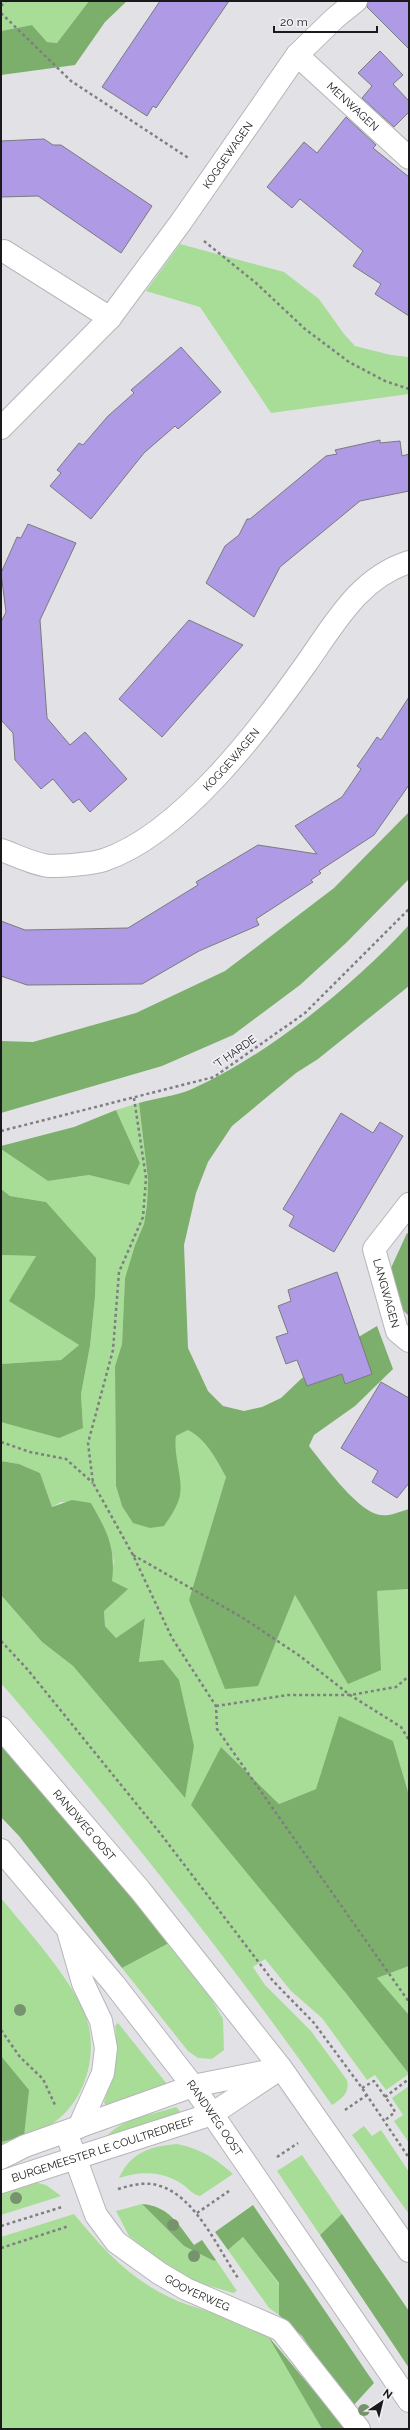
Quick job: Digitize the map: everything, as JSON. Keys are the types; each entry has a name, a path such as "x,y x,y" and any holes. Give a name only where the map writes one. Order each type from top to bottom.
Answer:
{"street":[{"name":"KOGGEWAGEN","path":"1,428 110,318 180,222 297,55 335,18 356,1"},
{"name":"MENWAGEN","path":"297,55 409,158"},
{"path":"1,252 4,251 110,318"},
{"name":"KOGGEWAGEN","path":"1,850 49,866 104,860 143,841 179,812 226,767 284,695 353,598 391,568 409,562"},
{"name":"LANGWAGEN","path":"409,1204 374,1249 397,1330 409,1341"},
{"name":"RANDWEG OOST","path":"1,1728 140,1890 281,2068 323,2125 409,2251"},
{"name":"RANDWEG OOST","path":"1,1850 66,1925 193,2086 409,2400"},
{"path":"66,1925 83,1983 101,2021 106,2048 103,2073 72,2130"},
{"path":"1,2158 25,2146 193,2086 281,2068"},
{"name":"BURGEMEESTER LE COULTREDREEF","path":"1,2182 212,2114 281,2068"},
{"name":"GOOYERWEG","path":"72,2130 76,2159 93,2207 116,2242 159,2274 186,2289 281,2330 359,2429"}],"path":[{"path":"1,6 6,1"},
{"path":"1,14 71,81 213,174"},
{"path":"180,222 256,282 306,329 349,362 385,380 409,389"},
{"name":"'T HARDE","path":"1,1131 214,1077 305,1013 409,909"},
{"path":"93,1483 88,1443 112,1350 119,1272 143,1218 146,1178 134,1098"},
{"path":"1,1442 30,1452 66,1459 93,1483 133,1555 172,1638 216,1706 217,1729 409,2002"},
{"path":"133,1555 243,1618 300,1656 350,1695 401,1727 409,1740"},
{"path":"1,1642 28,1670 160,1833 273,1981 314,2023 367,2095 409,2158"},
{"path":"216,1706 288,1695 350,1695 396,1687 409,1676"},
{"path":"1,2030 20,2057 43,2079 72,2130"},
{"path":"385,2097 409,2079"},
{"path":"362,2088 374,2081 385,2097 395,2112 384,2121"},
{"path":"197,2213 367,2095"},
{"path":"1,2248 93,2207 136,2184 159,2185 174,2192 197,2213 248,2294 252,2317"},
{"path":"1,2226 93,2207"}],"green space":[{"path":"1,1 89,1 57,43 47,42 32,25 1,31"},
{"path":"89,1 127,1 105,22 75,65 1,75 1,31 32,25 47,42 57,43"},
{"path":"180,244 284,272 319,299 344,334 355,346 391,355 409,357 409,394 271,413 200,307 146,291"},
{"path":"409,812 409,879 346,943 300,985 233,1035 162,1066 1,1113 1,1041 33,1042 136,1013 225,971 334,888"},
{"path":"409,925 409,986 318,1059 296,1073 232,1126 208,1162 196,1193 184,1245 188,1348 208,1391 223,1406 244,1411 262,1407 281,1398 302,1378 345,1366 340,1348 377,1326 393,1369 355,1406 314,1435 309,1446 349,1494 368,1510 376,1514 384,1515 409,1509 409,1589 377,1591 381,1670 348,1684 295,1595 258,1686 225,1689 189,1600 226,1477 215,1457 206,1445 195,1434 188,1430 176,1436 175,1443 181,1488 176,1507 164,1526 150,1528 133,1523 122,1506 116,1486 115,1366 122,1344 125,1278 135,1245 144,1224 147,1205 148,1180 139,1103 192,1089 221,1075 250,1058 308,1017 336,995 362,972"},
{"path":"139,1103 148,1180 147,1205 144,1224 135,1245 125,1278 122,1344 115,1366 116,1486 122,1506 180,1495 174,1448 176,1436 188,1430 201,1439 210,1450 226,1477 189,1600 258,1685 295,1595 348,1683 377,1591 409,1589 409,1795 393,1741 316,1789 279,1804 221,1747 345,1992 409,2074 386,2090 375,2075 367,2080 322,2018 291,1991 265,1959 253,1967 265,1985 311,2031 347,2080 348,2085 346,2092 332,2105 213,1943 87,1785 1,1683 1,1595 42,1642 73,1666 184,1797 139,1663 145,1618 116,1638 105,1626 104,1611 114,1561 102,1523 91,1503 61,1502 52,1507 40,1473 19,1464 1,1461 1,1422 83,1428 81,1394 90,1346 95,1297 46,1202 10,1196 1,1189 1,1149 48,1181 89,1175 128,1185 140,1162 116,1110"},
{"path":"116,1110 140,1163 129,1185 89,1175 48,1181 1,1149 1,1146 74,1127"},
{"path":"1,1189 10,1196 46,1202 96,1258 95,1297 90,1346 81,1394 83,1428 59,1438 1,1422 1,1364 61,1360 79,1345 9,1301 36,1256 1,1255"},
{"path":"407,1233 409,1235 409,1316 387,1295 391,1268"},
{"path":"1,1255 36,1256 10,1301 79,1345 61,1360 1,1364"},
{"path":"1,1461 19,1464 40,1473 52,1507 72,1500 91,1503 97,1513 106,1531 111,1549 113,1559 112,1581 128,1589 104,1611 105,1626 116,1638 145,1618 139,1662 163,1660 179,1680 194,1746 185,1798 73,1666 42,1642 1,1595"},
{"path":"339,1716 393,1741 409,1795 409,1966 377,1978 409,2015 409,2074 345,1992 191,1805 221,1747 279,1804 316,1789"},
{"path":"1,1737 169,1943 122,1968 19,1836 1,1817"},
{"path":"1,1898 59,1969 78,2000 85,2014 89,2027 91,2054 85,2081 72,2105 63,2115 49,2126 34,2134 1,2148"},
{"path":"169,1943 212,2000 223,2019 224,2050 212,2059 198,2058 188,2051 122,1968"},
{"path":"409,1966 409,2015 377,1978"},
{"path":"118,2023 167,2084 106,2106 104,2102 116,2056 115,2026"},
{"path":"1,2056 29,2090 24,2136 1,2142"},
{"path":"409,2086 409,2143 394,2121 403,2115 392,2098"},
{"path":"176,2107 180,2111 180,2115 109,2137 108,2135 122,2124 140,2117"},
{"path":"364,2126 372,2136 381,2130 409,2172 409,2214 352,2135"},
{"path":"177,2144 201,2151 220,2163 233,2174 200,2196 182,2184 159,2175 143,2173 119,2178 129,2162 136,2156 159,2146"},
{"path":"302,2155 342,2214 320,2235 277,2171"},
{"path":"34,2182 46,2185 61,2196 1,2215 1,2190"},
{"path":"142,2204 184,2246 214,2261 216,2260 237,2291 233,2293 197,2282 161,2261 129,2236 116,2211"},
{"path":"142,2204 159,2208 166,2213 178,2224 194,2245 202,2240 216,2260 214,2261 184,2246"},
{"path":"253,2205 374,2383 352,2407 302,2336 279,2315 279,2283 243,2237 228,2250 215,2232"},
{"path":"74,2214 94,2238 116,2260 128,2271 153,2289 191,2306 243,2323 266,2335 271,2340 286,2364 322,2429 1,2429 1,2237"},
{"path":"342,2214 409,2311 409,2368 320,2235"},
{"path":"243,2237 279,2284 279,2315 269,2308 228,2250"},
{"path":"268,2336 346,2429 322,2429"}],"building":[{"path":"160,1 229,1 156,108 153,106 147,116 102,87"},
{"path":"368,1 409,1 409,49 367,7"},
{"path":"380,51 403,75 393,84 409,101 409,112 394,127 362,98 372,86 358,73"},
{"path":"346,117 376,145 373,148 409,177 409,316 375,294 381,284 353,266 363,251 300,199 292,208 267,187 304,142 317,153"},
{"path":"44,139 53,145 61,145 152,206 121,253 38,196 1,197 1,141"},
{"path":"181,347 221,392 178,429 175,426 144,453 91,519 50,486 61,473 57,470 79,443 83,445 108,416 134,393 131,390"},
{"path":"380,440 380,443 400,441 402,456 409,454 409,491 360,501 280,567 254,617 206,583 225,546 239,535 247,519 250,519 326,456 337,454 335,450"},
{"path":"28,524 76,543 40,620 47,718 70,745 85,732 127,779 90,812 79,799 73,803 53,779 41,789 15,760 13,733 1,720 1,622 6,612 1,573 17,537 21,538"},
{"path":"189,620 243,645 162,737 119,699"},
{"path":"409,697 409,785 374,835 319,871 321,873 311,880 313,882 256,919 259,925 199,951 142,984 27,985 1,976 1,921 25,930 128,928 198,885 196,882 258,845 317,854 295,826 342,797 361,769 357,766 377,737 381,740"},
{"path":"341,1113 373,1133 380,1122 403,1136 334,1252 289,1226 294,1216 283,1209"},
{"path":"337,1272 372,1374 345,1384 342,1374 307,1386 297,1360 286,1364 276,1337 288,1333 278,1306 291,1301 288,1290"},
{"path":"381,1382 409,1398 409,1483 397,1498 372,1482 378,1471 341,1448"}]}
